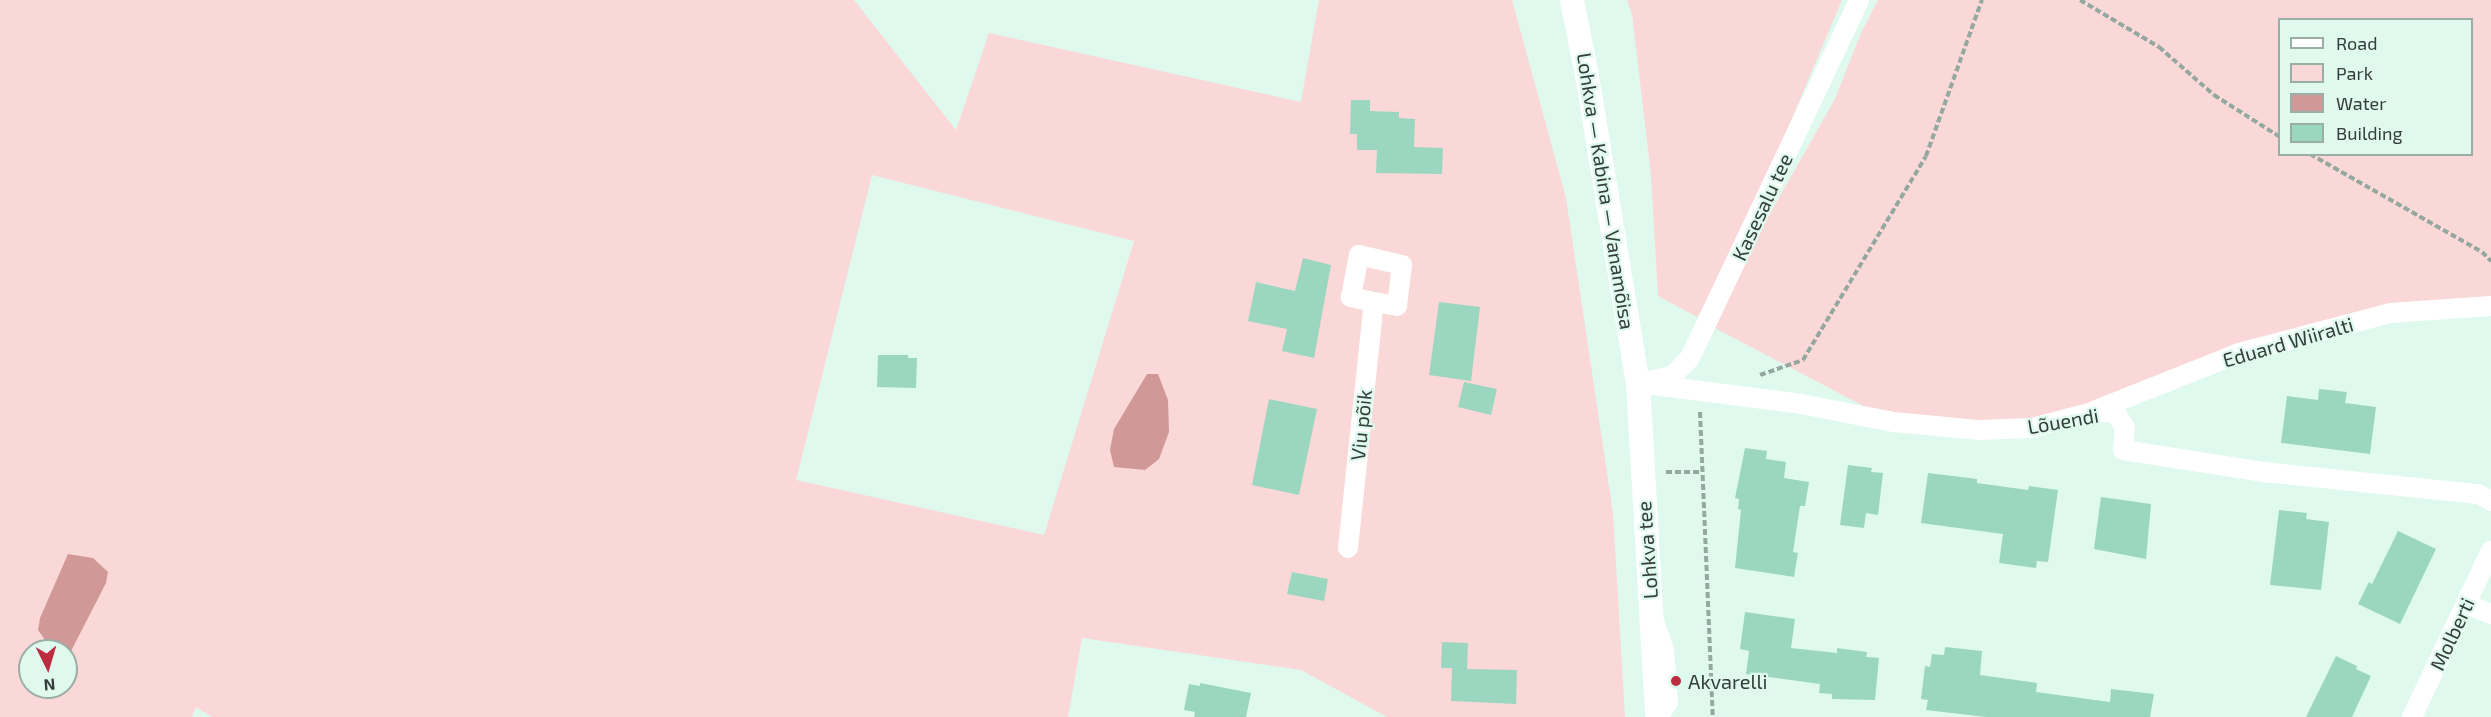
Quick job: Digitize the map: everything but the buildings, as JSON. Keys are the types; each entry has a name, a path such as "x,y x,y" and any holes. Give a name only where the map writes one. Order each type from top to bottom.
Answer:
{"street":[{"name":"Lohkva — Kabina — Vanamõisa","path":"1572,0 1587,76 1638,383"},
{"name":"Kasesalu tee","path":"1638,383 1672,376 1690,358 1859,0"},
{"name":"Viu põik","path":"1348,548 1374,302"},
{"name":"Eduard Wiiralti","path":"2093,412 2239,353 2390,313 2491,306"},
{"name":"Lõuendi","path":"1638,383 1801,404 1894,422 1978,430 2031,428 2093,412 2116,413 2125,428 2123,450 2264,472 2478,494 2491,501"},
{"name":"Lohkva tee","path":"1638,383 1657,717"},
{"name":"Molberti","path":"2412,717 2491,551"},
{"path":"2466,604 2491,614"}],"lane":[{"path":"1649,592 1669,649 1673,704 1664,717"}],"path":[{"path":"1750,378 1803,360 1926,156 1982,0"},
{"path":"2080,0 2159,47 2214,95 2278,136"},
{"path":"2314,156 2482,252 2491,261"},
{"path":"1708,393 1700,406 1701,472 1713,717"},
{"path":"1642,472 1701,472"}],"green space":[{"path":"0,0 854,0 956,130 989,33 1301,102 1319,0 1512,0 1566,198 1613,513 1625,717 1387,717 1301,670 1082,638 1068,717 212,717 196,707 192,717 0,717","holes":["872,175 1134,241 1044,535 796,480"]},
{"path":"1627,0 1842,0 1725,277 1697,317 1658,296 1651,175 1632,14"},
{"path":"1878,0 2491,0 2491,306 2390,313 2031,428 1894,422 1715,328 1750,249 1835,99 1861,33"}],"water":[{"path":"1147,374 1158,374 1168,400 1169,432 1159,459 1145,470 1114,467 1110,450 1114,429"},
{"path":"68,554 93,558 108,572 106,583 77,639 44,639 38,630 40,618"}],"place":[{"name":"Akvarelli","path":"1676,681"}]}
